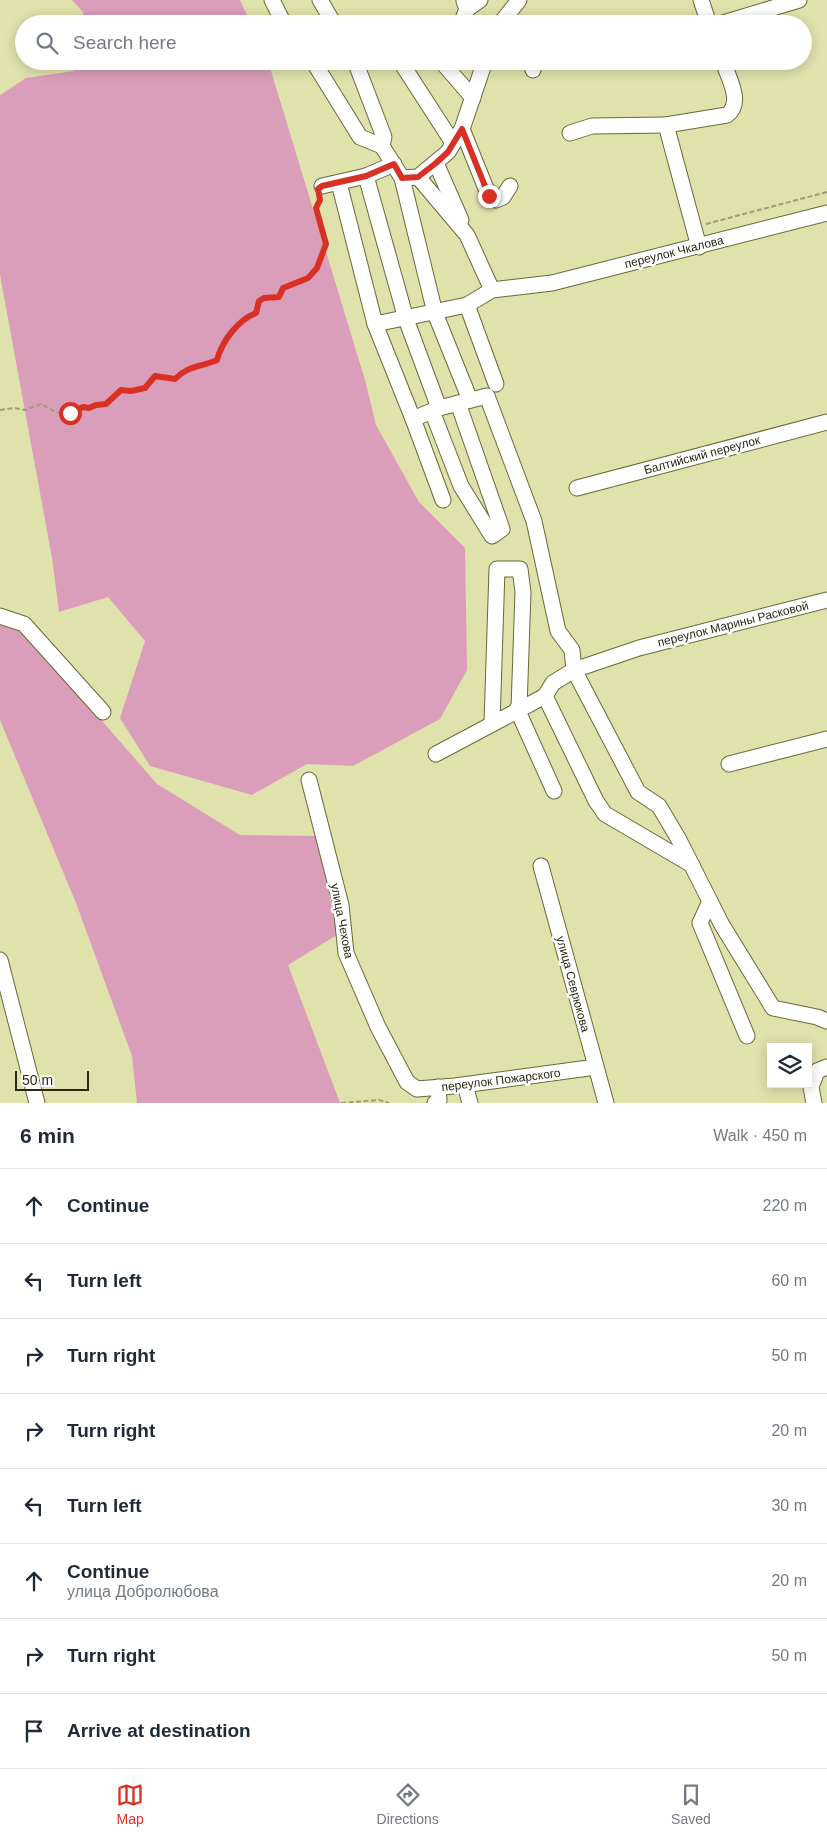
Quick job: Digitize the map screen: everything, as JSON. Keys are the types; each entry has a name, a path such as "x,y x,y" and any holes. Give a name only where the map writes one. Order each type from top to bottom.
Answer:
{"street":[{"path":"272,0 280,15"},
{"path":"320,0 329,15"},
{"path":"465,5 480,0"},
{"path":"701,0 706,15"},
{"path":"749,15 798,0"},
{"path":"507,15 515,4"},
{"path":"319,70 360,137 382,146 402,178 435,312 502,529 492,536 461,486 406,319 366,176"},
{"path":"358,70 384,137 382,146"},
{"path":"405,70 451,148"},
{"path":"449,70 473,98"},
{"path":"402,178 418,177 451,148 462,129 482,70"},
{"path":"570,133 592,126 666,125 726,115 732,111 736,104 725,70"},
{"path":"666,125 699,247"},
{"path":"462,129 489,196 496,200 503,197 510,186"},
{"path":"375,324 467,306 492,290 436,163"},
{"path":"322,186 366,176 394,164"},
{"path":"418,177 467,235"},
{"path":"339,183 375,324 443,500"},
{"name":"переулок Чкалова","path":"492,290 552,283 827,213"},
{"path":"467,306 496,384"},
{"path":"413,419 436,410 487,396 534,521 558,631 572,650 574,670 638,792 658,806 710,901 773,1008 817,1017 827,1021"},
{"name":"Балтийский переулок","path":"577,488 827,422"},
{"path":"492,723 497,569 520,569 523,592 518,709 554,791"},
{"name":"переулок Марины Расковой","path":"545,696 553,683 574,670 640,648 827,600"},
{"path":"0,616 24,624 103,712"},
{"path":"436,754 545,696 596,801 605,814 692,865"},
{"path":"729,764 827,739"},
{"name":"улица Чехова","path":"309,780 341,905 346,953 378,1027 407,1082"},
{"name":"улица Севрюкова","path":"540,866 606,1103"},
{"path":"710,901 700,923 747,1036"},
{"path":"0,960 37,1103"},
{"name":"переулок Пожарского","path":"407,1082 417,1089 465,1085 596,1068"},
{"path":"814,1103 810,1087 816,1071 827,1068"},
{"path":"465,1085 470,1103"},
{"path":"435,1103 439,1100 438,1087"}],"path":[{"path":"0,410 15,408 25,410 41,404 62,414 70,413 83,407 89,408 106,404 121,390 141,389 155,376 175,379 185,369 202,366 217,360 223,343 247,317 256,313 259,301 264,298 279,297 283,288 308,278 317,268 326,244 316,208 320,200 318,189 322,186"},
{"path":"702,225 827,192"},
{"path":"341,1103 379,1100 389,1103"}],"shaded area":[{"path":"72,0 240,0 247,15 83,15 83,12"},
{"path":"271,70 365,380 376,425 419,502 465,548 467,670 440,719 353,766 307,764 252,795 150,766 120,718 145,641 108,597 59,612 52,558 0,275 0,95 26,78 74,71"},
{"path":"0,624 23,630 157,784 240,835 318,836 337,935 288,965 340,1103 137,1103 132,1056 76,903 0,720"}],"route":[{"path":"70,413 76,412 83,407 89,408 106,404 121,390 131,391 145,388 155,376 175,379 185,369 196,368 217,360 223,343 232,332 247,317 258,311 259,301 264,298 279,297 283,288 308,278 317,268 326,244 316,208 320,200 318,189 322,186 366,176 394,164 402,178 418,177 448,152 462,129 489,196"}]}
